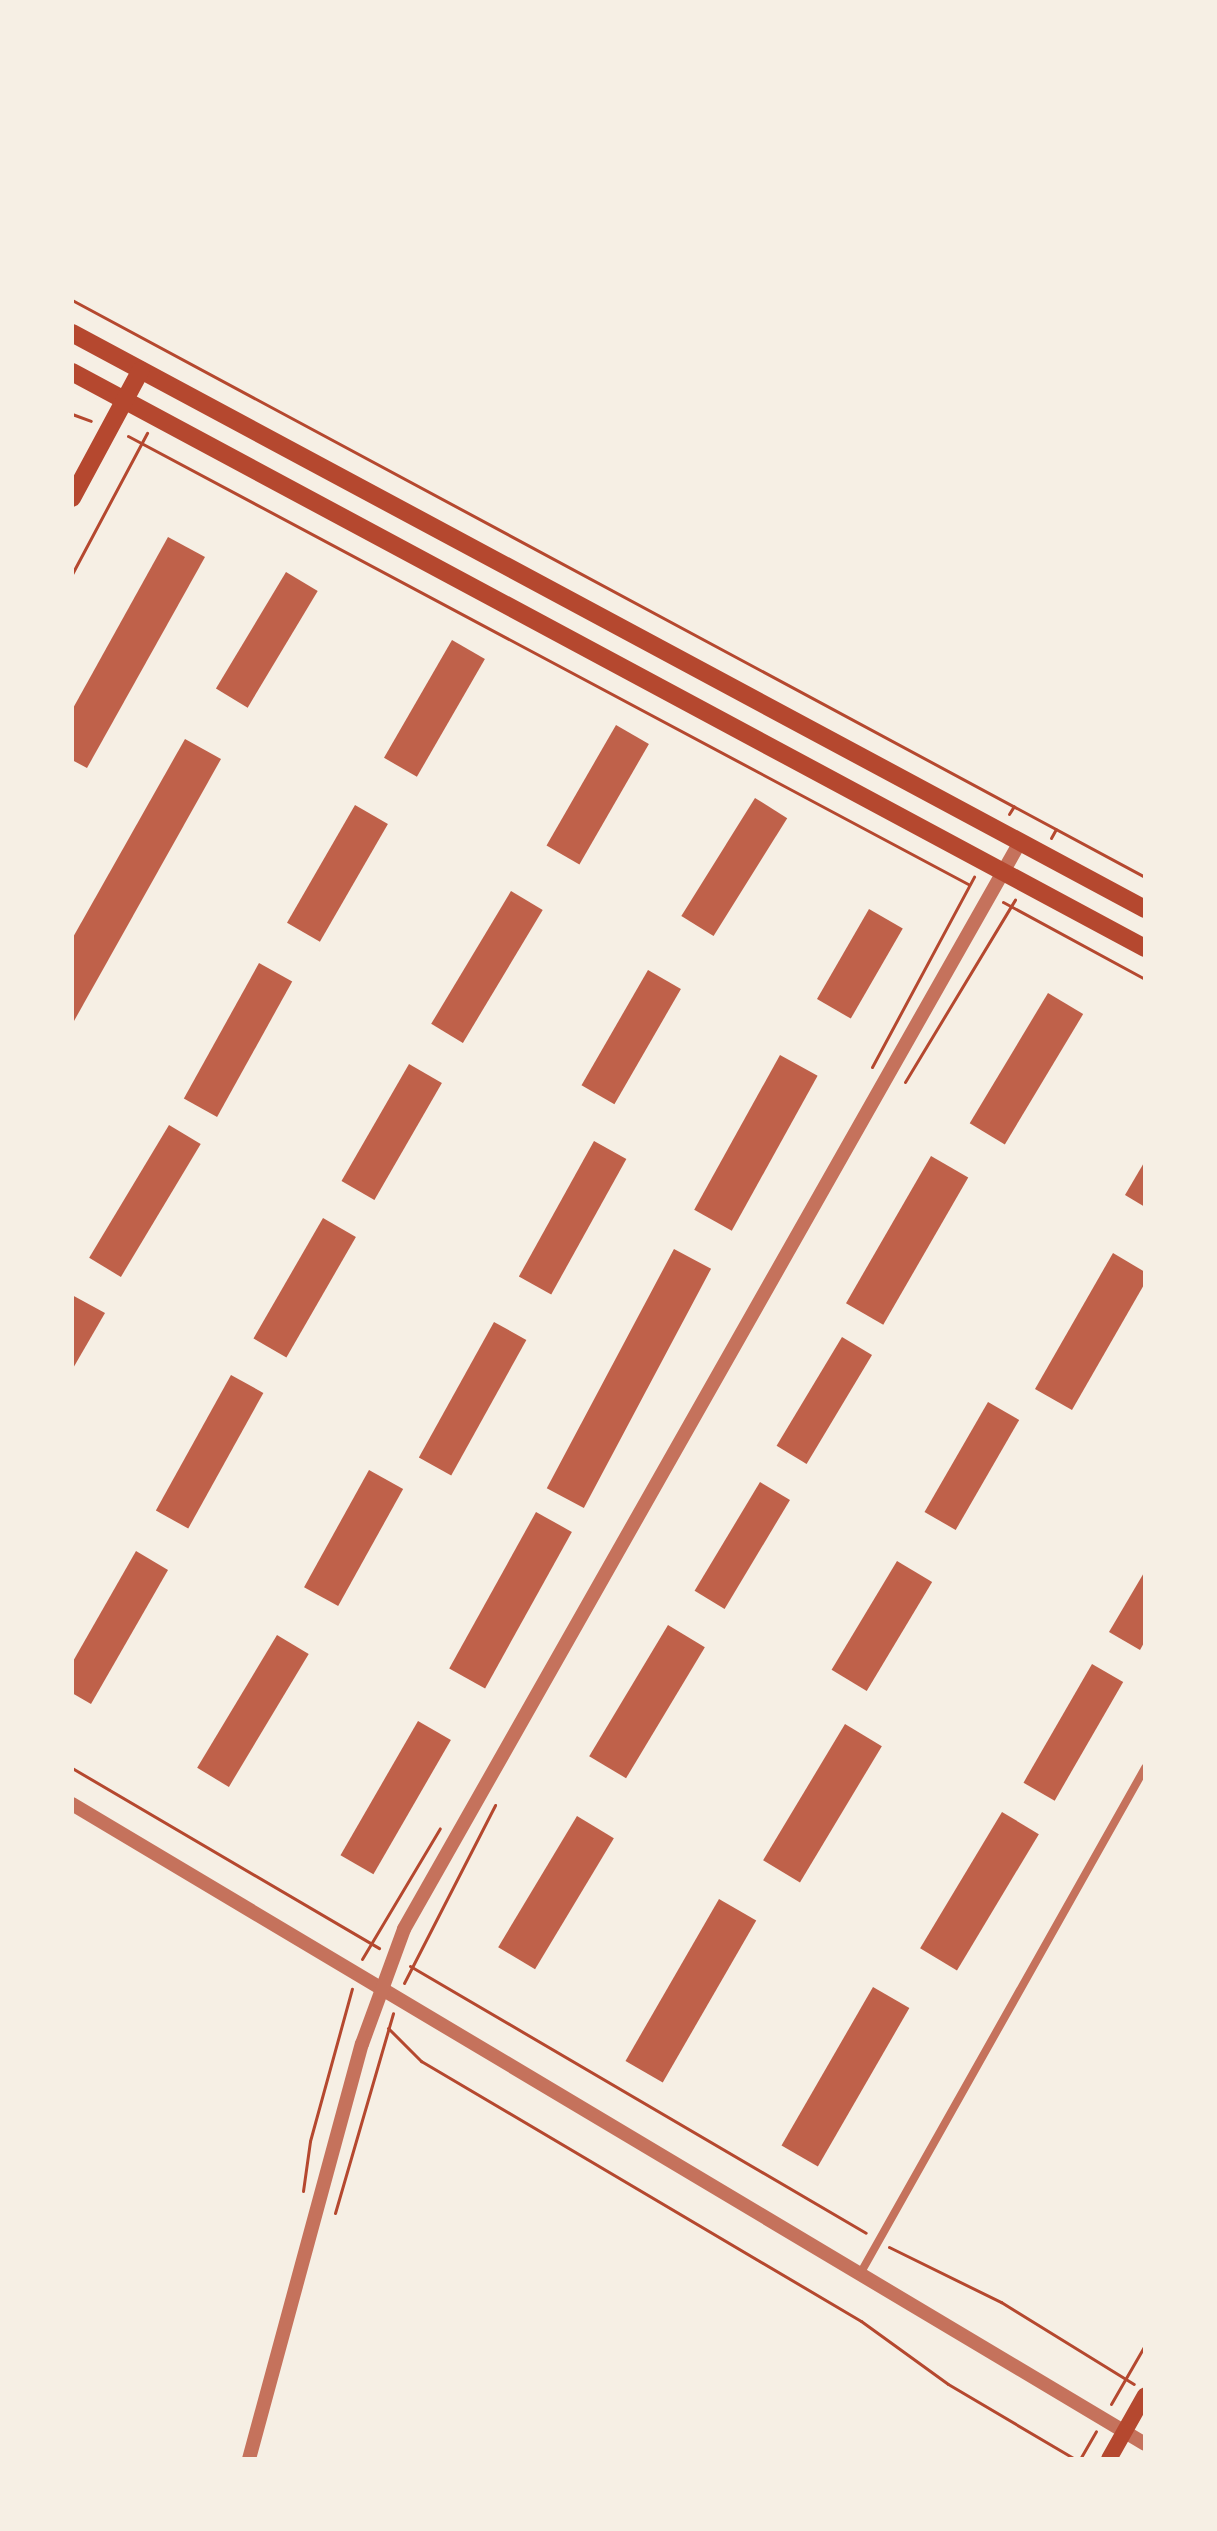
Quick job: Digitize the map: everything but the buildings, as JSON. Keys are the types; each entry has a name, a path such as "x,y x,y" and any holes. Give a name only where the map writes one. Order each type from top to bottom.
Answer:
{"main road":[{"path":"73,336 172,386 1145,909"},
{"path":"72,498 141,370"},
{"path":"72,372 1145,948"},
{"path":"1109,2459 1145,2393"}],"street":[{"path":"249,2459 379,1988 417,1905 1020,842"},
{"path":"860,2274 1145,1768"},
{"path":"72,1804 1145,2444"}],"path":[{"path":"72,300 1145,877"},
{"path":"172,386 186,361"},
{"path":"72,414 142,442 937,867"},
{"path":"72,574 156,417"},
{"path":"1037,921 1145,979"},
{"path":"72,1768 344,1928"},
{"path":"438,1983 879,2241 1001,2302 1126,2378 1145,2393"},
{"path":"411,2053 861,2321 948,2384 1078,2459 1145,2345"}]}
